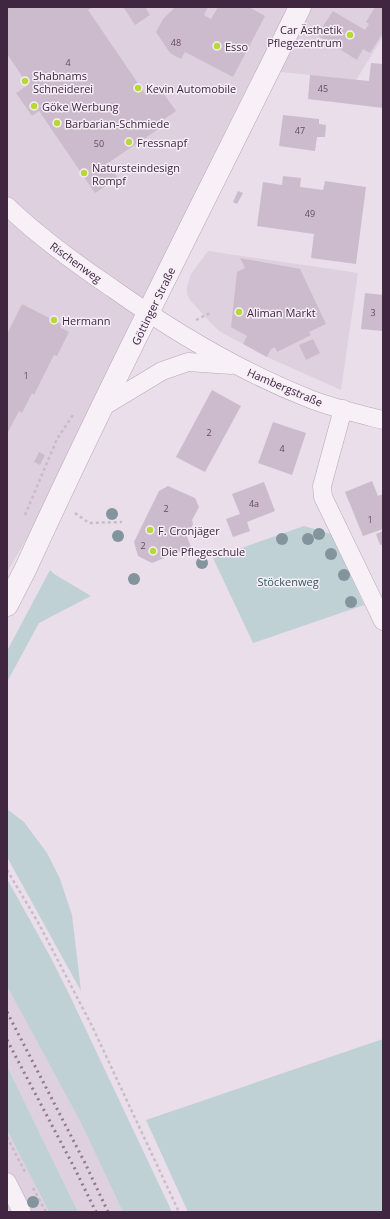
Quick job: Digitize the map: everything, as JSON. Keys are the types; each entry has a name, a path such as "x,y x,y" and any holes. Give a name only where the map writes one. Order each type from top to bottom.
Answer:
{"street":[{"name":"Göttinger Straße","path":"7,605 148,314 251,109 300,7"},
{"name":"Rischenweg","path":"7,206 37,234 148,314"},
{"name":"Hambergstraße","path":"148,314 234,365 311,400 383,420"},
{"name":"Hambergstraße","path":"104,406 162,371 188,362 234,365"},
{"path":"343,409 322,486 323,497 383,622"},
{"path":"7,1182 22,1212"}],"path":[{"path":"79,516 89,524 122,522"},
{"path":"7,870 38,924 92,1026 179,1212"}],"shaded area":[{"path":"7,7 383,7 383,37 356,80 264,70 26,540 7,572"},
{"path":"208,251 358,273 341,390 267,357 219,331 208,320 190,300 187,294 187,286 191,274"},
{"path":"7,986 81,1123 123,1212 78,1212 7,1066"},
{"path":"7,1130 49,1212 7,1212"}],"green space":[{"name":"Stöckenweg","path":"304,526 331,534 364,605 253,643 213,558"},
{"path":"50,570 54,574 91,596 39,623 7,682 7,651"},
{"path":"7,809 24,822 47,853 60,879 72,915 81,991 7,857"},
{"path":"7,879 50,956 70,996 172,1212 123,1212 81,1123 7,986"},
{"path":"383,1039 383,1212 188,1212 146,1120"},
{"path":"7,1066 78,1212 49,1212 7,1130"}],"building":[{"path":"7,7 93,7 88,10 146,95 159,87 176,111 163,120 166,124 108,163 118,178 95,193 39,111 32,116 16,93 28,85 7,54"},
{"path":"145,7 150,15 135,25 124,8"},
{"path":"175,7 208,7 204,15 211,19 218,7 249,7 265,16 233,77 185,52 181,59 170,53 156,32 163,19"},
{"path":"375,7 383,7 383,33 370,53 363,49 357,60 317,35 333,11 365,30 369,24 366,22"},
{"path":"371,63 383,64 383,108 308,99 310,75 369,81"},
{"path":"283,115 319,119 319,124 326,125 325,137 317,137 315,151 279,146"},
{"path":"283,176 301,178 300,187 323,190 325,181 366,187 356,264 311,258 314,234 257,226 263,182 282,185"},
{"path":"238,191 243,193 237,204 233,202"},
{"path":"240,258 300,269 326,324 309,332 311,335 277,352 275,347 271,349 267,357 243,344 247,336 231,327 237,272 245,268"},
{"path":"365,293 383,295 383,331 361,329"},
{"path":"22,304 61,324 60,327 69,332 57,356 54,355 34,395 32,393 22,413 19,411 7,434 7,334"},
{"path":"313,339 320,353 306,360 299,345"},
{"path":"212,390 241,406 205,472 176,457"},
{"path":"273,422 306,433 292,475 258,463"},
{"path":"39,452 45,455 40,465 34,462"},
{"path":"372,481 378,496 383,494 383,529 363,536 345,492"},
{"path":"264,482 275,511 247,522 250,531 233,537 226,519 240,514 232,494"},
{"path":"168,486 195,498 199,507 192,520 193,524 190,530 185,532 191,547 152,563 138,556 134,542 159,491"},
{"path":"383,531 383,544 380,545 376,534"}],"railway":[{"path":"7,1012 85,1163 108,1212"},
{"path":"7,1040 96,1212"}],"place":[{"name":"Car Ästhetik Pflegezentrum","path":"350,35"},
{"name":"Esso","path":"217,46"},
{"name":"Shabnams Schneiderei","path":"25,81"},
{"name":"Kevin Automobile","path":"138,88"},
{"name":"Göke Werbung","path":"34,106"},
{"name":"Barbarian-Schmiede","path":"57,123"},
{"name":"Fressnapf","path":"129,142"},
{"name":"Natursteindesign Rompf","path":"84,173"},
{"name":"Aliman Markt","path":"239,312"},
{"name":"Hermann","path":"54,320"},
{"name":"F. Cronjäger","path":"150,530"},
{"name":"Die Pflegeschule","path":"153,551"}]}
